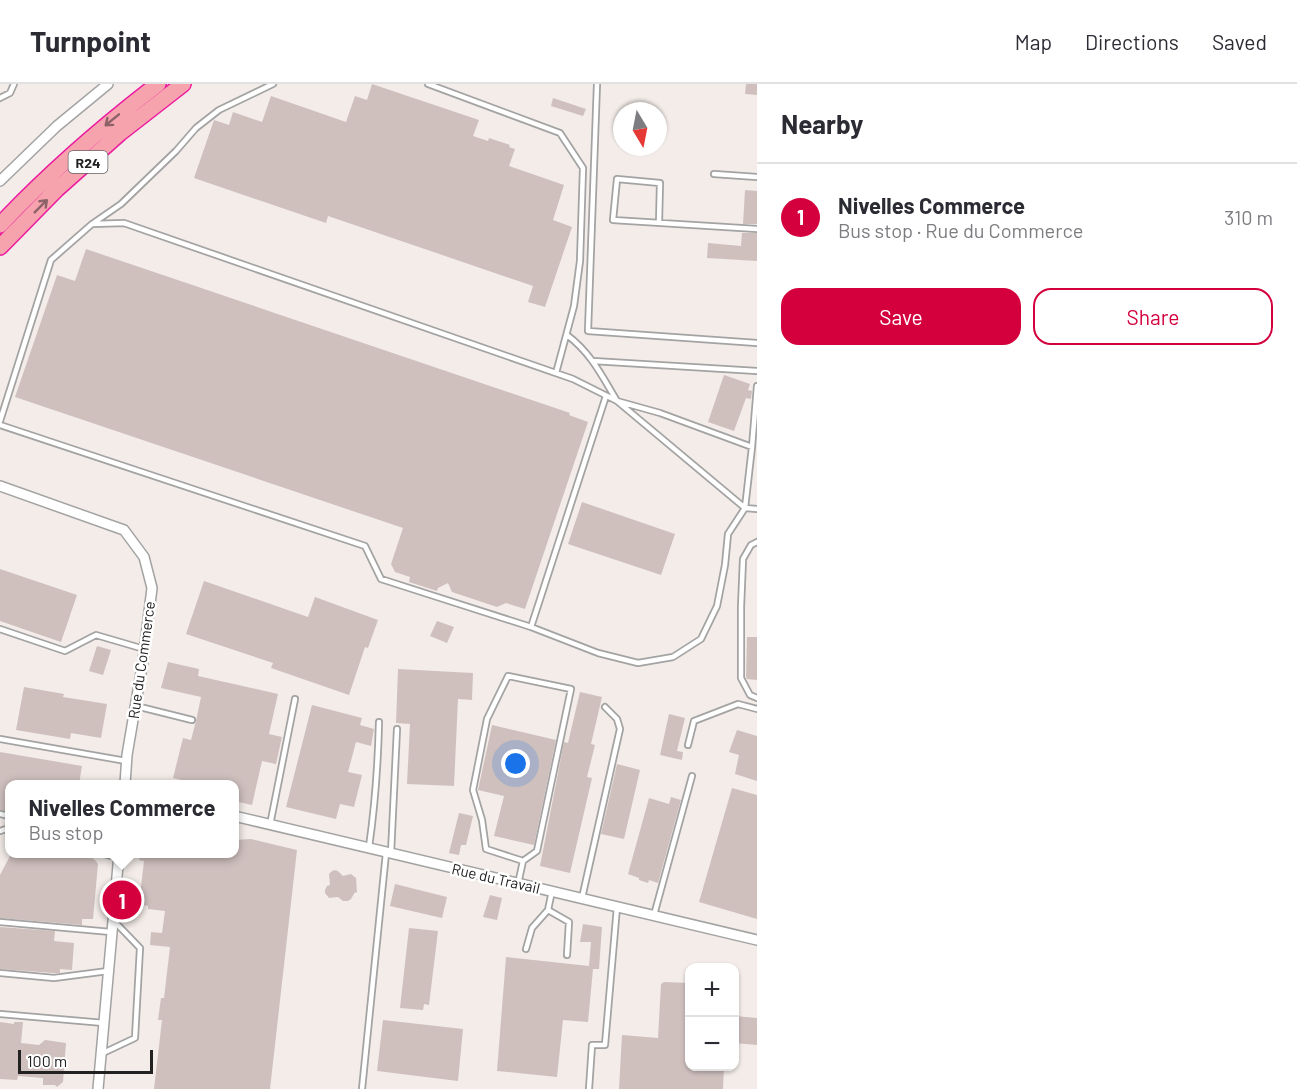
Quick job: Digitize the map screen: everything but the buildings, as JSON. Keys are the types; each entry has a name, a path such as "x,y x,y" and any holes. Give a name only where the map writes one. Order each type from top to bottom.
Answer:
{"highway":[{"name":"R24","path":"0,225 46,178 158,84"},
{"name":"R24","path":"0,248 57,189 120,133 183,84"}],"street":[{"path":"0,181 57,126 108,84"},
{"name":"Rue du Commerce","path":"0,486 124,530 144,557 152,588 126,761 125,780"},
{"name":"Rue du Travail","path":"239,817 757,940"},
{"path":"98,1089 119,858"}],"lane":[{"path":"0,98 10,93 14,84"},
{"path":"273,84 219,110 196,128 176,151 121,204 92,224 51,260 0,423 365,546 381,579 531,627 598,653 638,663 673,657 701,639 717,606 728,534 745,508 757,386"},
{"path":"428,84 561,133 583,168 580,261 574,306 556,373"},
{"path":"597,84 588,331 757,343"},
{"path":"714,174 757,177"},
{"path":"659,223 660,183 617,179 613,220 659,223 757,229"},
{"path":"92,224 124,223 573,379 617,401 660,413 752,447"},
{"path":"567,335 592,361 617,401 745,508 757,509"},
{"path":"592,361 757,371"},
{"path":"531,627 606,396"},
{"path":"757,542 751,545 743,559 741,678 750,695 757,698"},
{"path":"0,630 65,651 96,635 144,649"},
{"path":"519,884 523,861 537,851 571,689 508,676 487,719 473,790 482,820 486,849 523,861"},
{"path":"270,825 296,699"},
{"path":"688,745 694,721 738,704 757,709"},
{"path":"135,706 192,720"},
{"path":"582,899 620,729 617,719 604,706"},
{"path":"369,848 376,787 379,722"},
{"path":"362,1089 389,853 397,729"},
{"path":"0,739 126,761"},
{"path":"654,916 692,776"},
{"path":"526,949 532,928 548,910 552,891"},
{"path":"589,1089 592,1045 604,1045 617,907"},
{"path":"548,910 569,922 567,955"},
{"path":"101,1054 135,1038 140,948 113,920"},
{"path":"0,922 112,932"},
{"path":"0,973 54,978 109,971"},
{"path":"0,1014 104,1023"}],"place":[{"name":"Nivelles Commerce","path":"122,900"}]}
